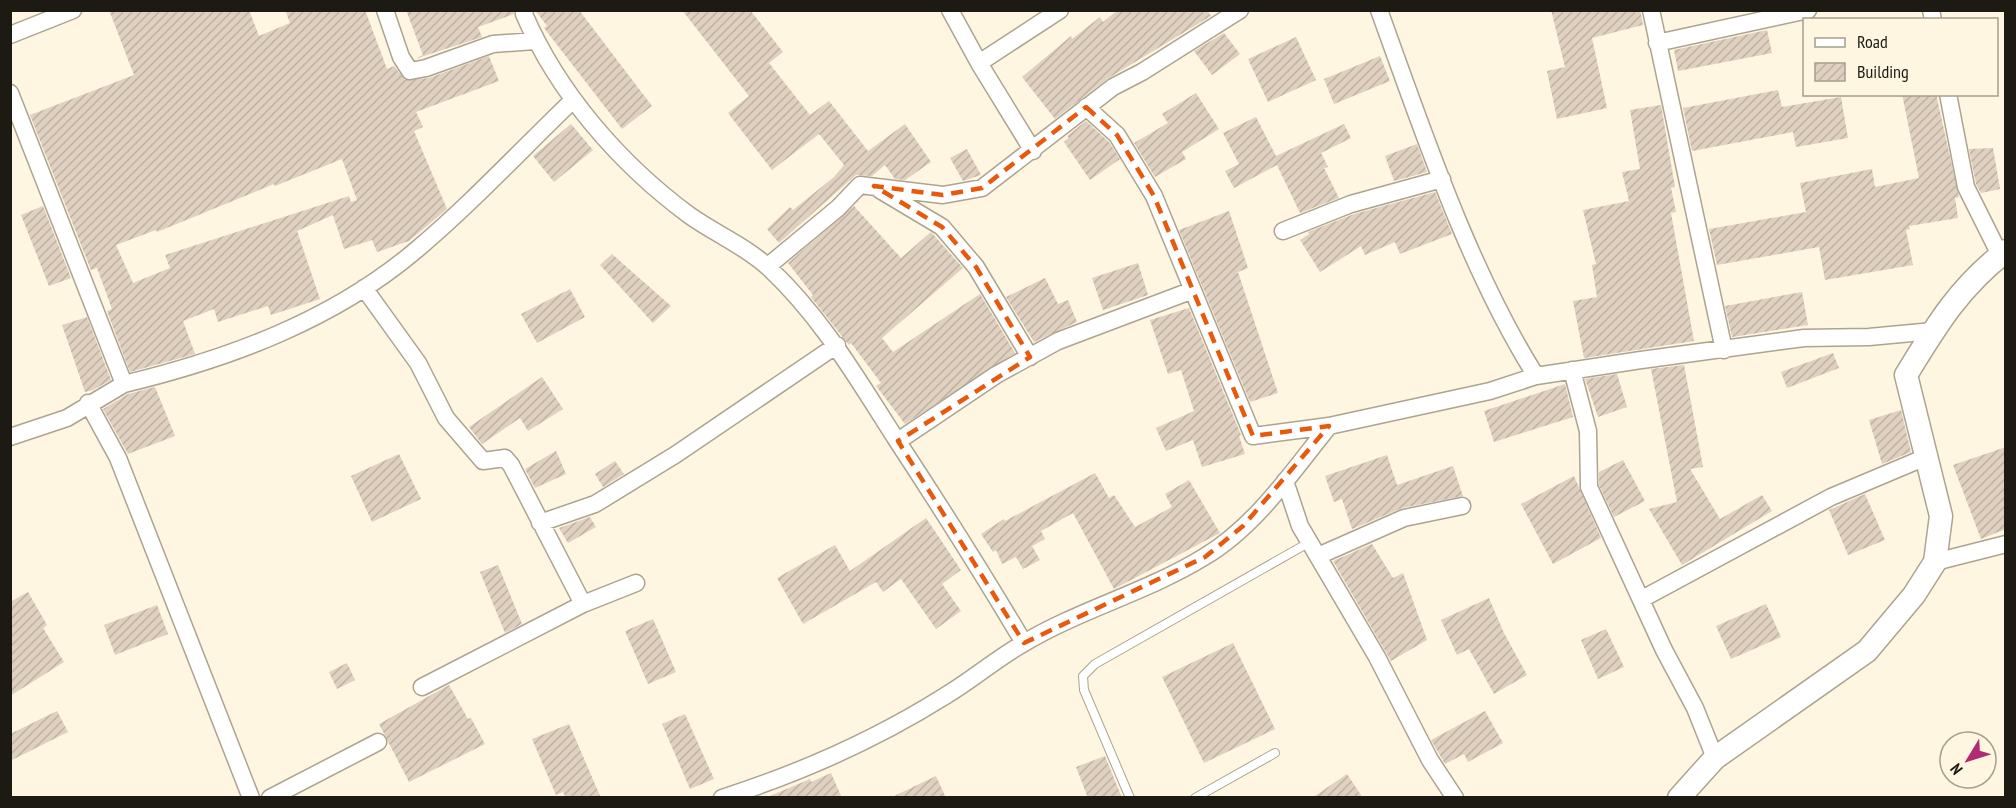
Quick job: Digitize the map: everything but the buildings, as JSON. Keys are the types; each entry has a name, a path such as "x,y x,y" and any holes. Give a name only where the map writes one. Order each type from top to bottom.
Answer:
{"street":[{"path":"10,35 73,10"},
{"path":"385,10 401,57 410,71 426,68 493,44 535,41"},
{"path":"950,10 979,63 1033,151"},
{"path":"979,63 1060,10"},
{"path":"1379,10 1442,179 1509,334 1536,376"},
{"path":"1651,10 1724,350"},
{"path":"1658,43 1808,10"},
{"path":"768,266 838,208 860,185 943,195 982,188 1033,151 1113,87 1142,72 1239,11"},
{"path":"524,12 535,41 573,100 612,146 689,215 768,266 837,345 976,561 1023,643"},
{"path":"10,93 124,384"},
{"path":"1679,798 1715,758 1867,651 1914,595 1935,562 1941,516 1906,375 1946,310 1982,269 2003,253 1966,187 1948,96"},
{"path":"10,437 67,417 124,384 253,346 308,321 364,288 414,252 488,186 573,100"},
{"path":"1086,107 1117,135 1154,196 1253,436 1329,426 1490,391 1536,376 1572,370 1804,338 1869,337 1933,331"},
{"path":"1283,231 1351,204 1442,179"},
{"path":"874,186 942,227 976,267 1030,357"},
{"path":"364,288 418,363 446,417 483,461 505,458 583,604"},
{"path":"898,441 996,375 1058,341 1193,290"},
{"path":"540,522 596,504 684,449 837,345"},
{"path":"1572,370 1588,431 1589,488 1695,708 1715,758"},
{"path":"88,404 118,458 251,798"},
{"path":"722,798 853,747 946,696 1023,643 1081,613 1205,557 1243,526 1285,481 1329,426"},
{"path":"1642,599 1831,496 1926,457"},
{"path":"1285,481 1300,526 1377,657 1430,760 1455,798"},
{"path":"1314,549 1404,518 1462,506"},
{"path":"1935,562 2006,544"},
{"path":"422,687 583,604 636,583"},
{"path":"270,798 378,742"}],"lane":[{"path":"1130,798 1084,690 1083,676 1095,664 1314,549"},
{"path":"1195,798 1275,753"}],"highlighted area":[{"path":"1086,107 1117,135 1154,196 1253,436 1329,426 1243,526 1205,557 1024,643 898,441 1030,357 976,267 942,227 874,186 943,195 982,188"}]}
